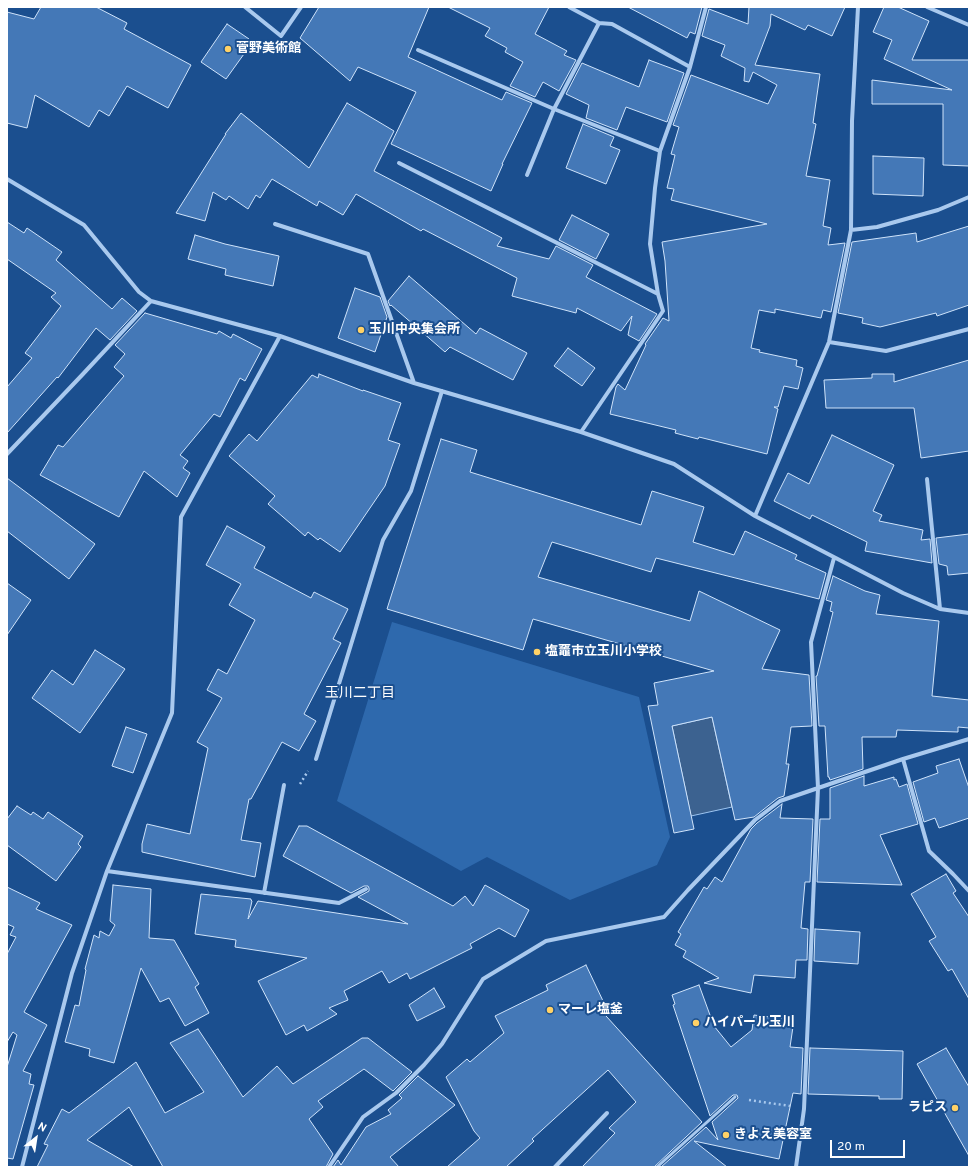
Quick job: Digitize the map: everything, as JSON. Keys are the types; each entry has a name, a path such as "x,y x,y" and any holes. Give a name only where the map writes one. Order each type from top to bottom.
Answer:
{"street":[{"path":"245,7 281,36 301,7"},
{"path":"568,7 599,23 612,24 690,67"},
{"path":"581,432 663,311 658,294 650,244 660,151 690,67 706,7"},
{"path":"754,516 829,342 851,230 852,121 858,7"},
{"path":"927,7 969,25"},
{"path":"939,12 942,7"},
{"path":"527,175 554,109 599,23"},
{"path":"418,50 554,109 660,151"},
{"path":"399,163 658,294"},
{"path":"7,179 84,225 139,292 151,301 280,336 414,383 581,432 674,464 754,516 903,593 940,609 969,613"},
{"path":"851,230 876,227 930,212 969,197"},
{"path":"276,224 368,254 414,383"},
{"path":"7,454 84,374 151,301"},
{"path":"829,342 886,351 969,329"},
{"path":"22,1167 72,973 107,871 172,713 181,517 280,336"},
{"path":"316,759 383,540 410,491 442,391"},
{"path":"927,479 940,609"},
{"path":"796,1167 804,1109 818,788 810,642 834,558"},
{"path":"328,1167 363,1117 396,1093 424,1066 442,1044 483,978 546,940 664,917 754,820 780,801 903,759 969,739"},
{"path":"903,759 929,851 969,891"},
{"path":"264,893 284,785"},
{"path":"107,871 339,903 366,889"},
{"path":"555,1167 607,1112"}],"lane":[{"path":"657,1167 735,1097"}],"path":[{"path":"297,788 316,759"},
{"path":"735,1097 804,1109"}],"shaded area":[{"path":"392,622 639,697 670,837 657,865 570,900 487,857 461,871 337,801"},
{"path":"712,717 732,807 691,816 672,726"}],"building":[{"path":"41,7 96,7 127,23 124,29 191,65 168,108 127,86 109,116 99,110 89,127 35,95 27,128 7,123 7,12 34,19"},
{"path":"319,7 429,7 408,57 502,100 506,92 532,103 502,164 491,191 391,144 416,92 358,67 350,81 300,38"},
{"path":"448,7 549,7 535,34 567,51 564,55 576,60 559,91 543,82 535,97 510,86 523,62 505,52 507,48 485,36 490,28"},
{"path":"628,7 702,7 695,34 690,32 687,38"},
{"path":"749,7 845,7 832,36 808,25 805,30 771,14 770,26 755,65 820,74 813,123 816,124 806,176 830,180 823,226 831,228 828,245 845,243 831,312 823,310 821,318 775,309 775,313 759,310 751,348 760,350 759,352 797,360 796,366 803,368 798,389 784,386 778,407 774,407 778,409 767,454 699,437 698,439 675,433 676,430 610,414 616,387 618,384 625,390 646,345 645,344 663,318 669,321 665,261 662,242 767,224 671,200 674,189 667,188 675,155 671,154 679,127 673,125 691,75 768,104 777,85 753,72 749,82 744,81 745,68 721,56 725,45 702,36 709,9 748,24"},
{"path":"884,7 898,7 929,21 912,60 969,60 969,166 943,165 943,104 872,104 872,80 952,90 884,59 892,40 873,32"},
{"path":"227,24 249,39 249,47 226,79 201,62"},
{"path":"649,60 684,73 667,122 626,107 617,130 586,118 589,105 566,94 582,63 639,87"},
{"path":"347,103 394,131 374,171 502,238 497,246 549,259 556,246 593,265 586,277 657,314 639,341 628,335 632,316 621,331 577,308 576,313 512,296 517,278 423,229 421,231 356,194 343,215 319,201 317,206 272,179 260,198 256,195 248,209 229,196 226,200 213,192 205,221 176,213 225,134 241,113 309,168"},
{"path":"583,124 614,137 610,146 620,150 606,184 566,168"},
{"path":"873,156 924,158 923,196 873,194"},
{"path":"572,215 609,234 596,259 559,240"},
{"path":"7,222 24,233 27,228 62,252 56,260 112,309 122,298 137,311 110,340 96,328 58,378 57,377 7,433 7,387 32,358 25,353 61,306 51,297 56,293 7,259"},
{"path":"969,226 969,305 937,316 936,313 880,327 862,323 863,318 838,313 852,242 916,233 917,242"},
{"path":"195,235 225,244 279,256 273,286 225,275 226,269 188,259"},
{"path":"409,276 476,334 480,328 527,353 513,380 450,347 445,352 391,305 390,306 388,301"},
{"path":"355,288 380,297 387,317 375,352 338,338"},
{"path":"145,313 217,334 219,331 231,338 233,334 262,349 245,381 240,378 220,417 214,414 180,455 188,461 183,468 190,473 177,497 144,471 119,517 40,475 58,445 63,447 124,376 114,367 125,354 115,345"},
{"path":"568,348 595,368 582,386 554,366"},
{"path":"969,360 969,451 921,458 914,408 826,408 824,380 872,378 872,374 894,374 894,382"},
{"path":"319,374 363,391 401,403 388,440 400,444 385,486 340,552 320,538 318,540 308,532 305,536 268,504 275,496 229,456 249,434 257,441 312,375 318,378"},
{"path":"832,435 894,465 873,511 882,515 879,521 923,530 921,540 930,539 932,563 865,551 867,542 812,515 810,519 774,501 788,473 809,484"},
{"path":"441,439 477,450 470,472 641,525 652,491 704,507 693,542 734,555 745,531 797,555 795,559 826,573 819,599 656,558 651,572 552,542 538,577 690,621 699,591 780,630 762,669 809,675 812,726 791,727 786,764 789,764 784,796 778,798 754,817 735,820 712,717 672,726 694,829 674,833 648,706 658,705 654,683 714,671 533,619 523,650 387,609"},
{"path":"7,478 95,544 69,579 7,531"},
{"path":"227,526 265,547 254,568 311,598 314,592 348,609 333,639 341,643 304,714 316,721 299,751 282,742 251,799 249,799 241,840 261,843 255,877 142,852 142,844 147,824 190,834 208,748 197,742 222,698 207,690 218,669 227,674 255,620 229,605 241,584 206,565"},
{"path":"969,534 969,573 948,575 947,566 939,564 936,538"},
{"path":"833,576 865,591 880,595 876,614 939,621 932,696 969,700 969,728 958,727 958,732 897,730 896,737 862,737 863,769 830,780 828,777 825,726 819,726 816,676 833,612 830,611 832,602 826,600"},
{"path":"7,583 31,600 7,635"},
{"path":"95,650 125,669 80,733 32,698 52,670 73,685"},
{"path":"126,727 147,734 133,773 112,766"},
{"path":"959,759 969,788 969,818 939,828 935,818 924,822 913,782 938,773 936,766"},
{"path":"864,776 864,786 894,777 894,780 896,779 899,787 907,784 918,824 880,835 902,885 817,882 820,819 830,819 830,788"},
{"path":"782,804 780,818 813,819 810,882 805,882 801,928 808,929 807,960 796,960 795,978 754,975 751,993 704,983 719,978 683,957 686,951 675,945 681,934 678,932 704,887 707,889 715,877 722,882 751,829"},
{"path":"17,806 31,815 33,812 43,819 48,812 83,836 78,844 81,847 56,881 7,845 7,819"},
{"path":"299,826 307,826 453,906 465,896 473,906 485,885 529,910 515,937 499,928 470,944 472,948 410,979 407,973 389,983 382,971 344,991 348,1000 329,1008 337,1014 307,1031 304,1025 286,1035 258,981 307,958 235,947 236,940 195,934 201,894 251,899 252,901 248,919 258,901 408,924 358,897 369,891 368,886 364,886 351,893 283,856"},
{"path":"946,874 956,891 953,893 969,917 969,999 952,969 948,971 929,941 936,937 911,894"},
{"path":"113,885 151,889 149,938 174,940 199,984 195,987 209,1013 185,1026 169,998 160,1002 141,968 114,1063 89,1056 90,1049 65,1042 75,1005 79,1006 85,969 94,935 99,938 100,931 109,936 115,925 110,921"},
{"path":"7,887 40,903 36,909 72,925 24,1012 47,1025 23,1071 31,1074 29,1084 34,1085 13,1159 7,1158 7,1067 17,1035 13,1032 7,1042 7,954 16,937 10,935 14,927 7,924"},
{"path":"815,929 860,932 858,964 814,961"},
{"path":"586,965 604,1003 597,1006 702,1122 654,1167 582,1167 615,1133 609,1128 636,1102 608,1070 532,1139 534,1141 506,1167 447,1167 480,1138 474,1131 446,1077 467,1059 470,1062 504,1033 495,1016 548,990 546,985"},
{"path":"699,985 714,1026 731,1047 752,1030 754,1015 794,1020 790,1047 803,1048 801,1094 793,1093 779,1159 694,1141 727,1167 661,1167 706,1127 718,1140 712,1122 738,1098 737,1095 733,1095 710,1116 673,1005 675,1004 672,995"},
{"path":"434,988 445,1007 417,1021 409,1005"},
{"path":"198,1029 243,1097 277,1066 293,1084 362,1038 368,1038 412,1072 393,1091 364,1069 318,1101 323,1107 309,1119 333,1154 326,1167 163,1167 129,1107 87,1140 134,1167 37,1167 48,1145 44,1144 62,1109 69,1113 136,1062 165,1113 204,1092 170,1043"},
{"path":"810,1048 903,1051 902,1099 879,1099 879,1096 808,1094"},
{"name":"ラピス","path":"946,1048 969,1087 969,1156 917,1064"},
{"path":"418,1076 455,1105 390,1157 399,1167 333,1167 338,1160 341,1165 366,1127 391,1114 388,1110 402,1098 399,1095"}],"place":[{"name":"菅野美術館","path":"228,49"},
{"name":"玉川中央集会所","path":"361,330"},
{"name":"塩竈市立玉川小学校","path":"537,652"},
{"name":"マーレ塩釜","path":"550,1010"},
{"name":"ハイパール玉川","path":"696,1023"},
{"name":"ラピス","path":"955,1108"},
{"name":"きよえ美容室","path":"726,1135"}],"district":[{"name":"玉川二丁目","path":"360,694"}]}
